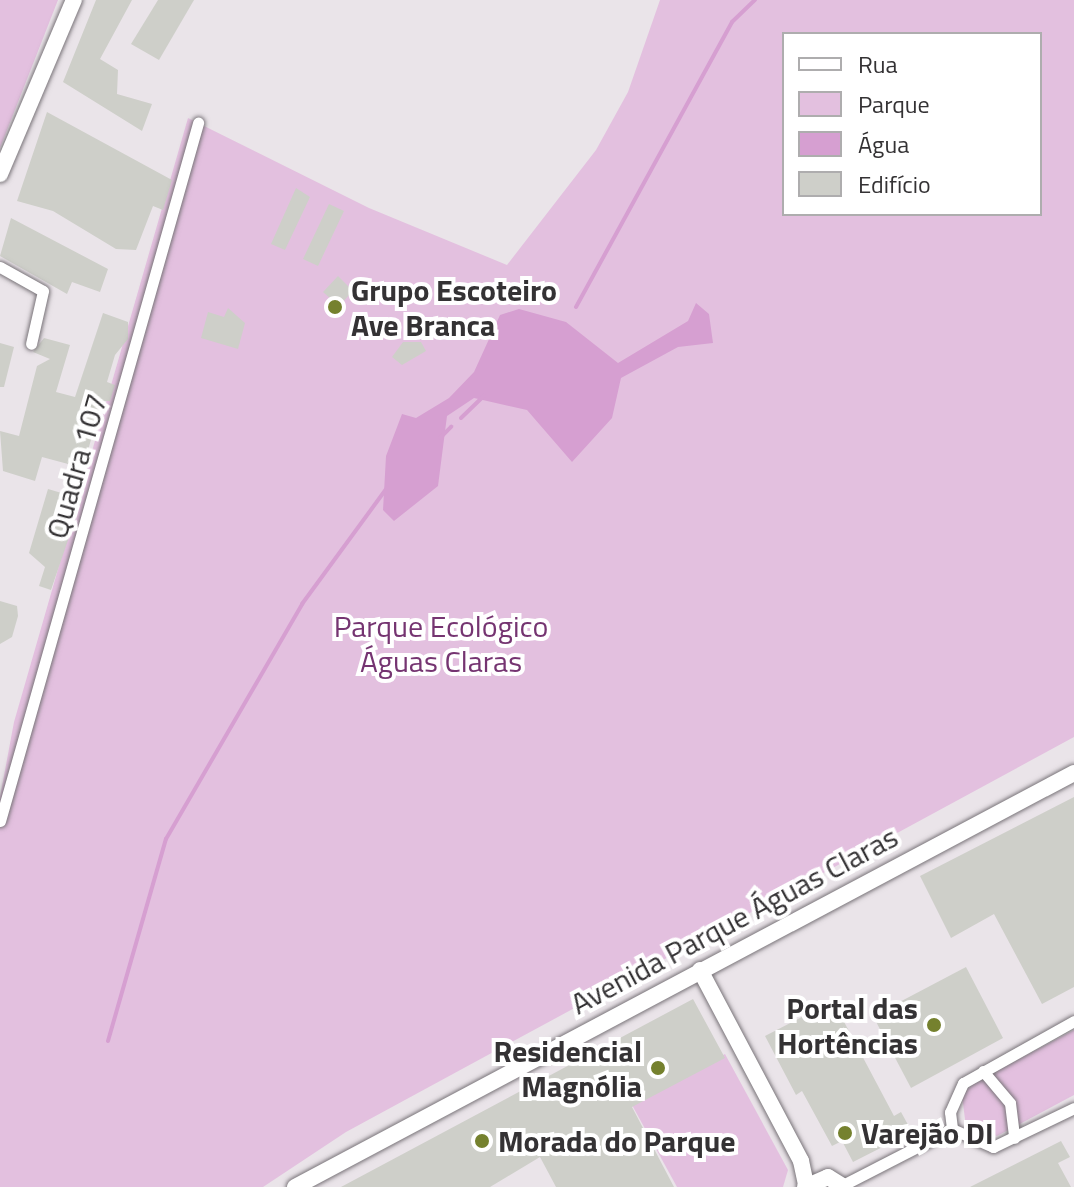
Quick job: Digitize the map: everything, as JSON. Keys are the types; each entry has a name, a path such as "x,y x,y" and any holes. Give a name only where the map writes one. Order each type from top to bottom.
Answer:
{"street":[{"path":"0,174 74,0"},
{"name":"Quadra 107","path":"0,821 198,123"},
{"path":"0,267 43,291 31,344"},
{"name":"Avenida Parque Águas Claras","path":"295,1187 1074,773"},
{"path":"700,970 810,1183 848,1186 952,1129"},
{"path":"952,1129 955,1092 983,1071 1074,1021"},
{"path":"983,1071 1010,1103 1014,1138"},
{"path":"952,1129 979,1145 1014,1138 1074,1108"}],"green space":[{"path":"0,0 58,0 0,148"},
{"name":"Parque Ecológico Águas Claras","path":"660,0 1074,0 1074,737 346,1132 263,1187 0,1187 0,797 14,722 188,118 369,208 507,265 596,150 628,92"},
{"path":"1074,1030 1074,1095 997,1136 966,1127 962,1095 974,1083"},
{"path":"725,1054 788,1170 783,1187 677,1187 632,1105"}],"water":[{"path":"696,303 709,314 713,343 678,347 621,378 612,418 572,462 527,410 474,398 447,416 438,486 394,521 383,510 386,456 402,414 416,418 449,398 474,372 500,315 519,309 566,322 618,363 688,321"}],"building":[{"path":"96,0 132,0 100,59 118,70 117,94 152,104 142,131 63,82"},
{"path":"158,0 194,0 159,60 131,44"},
{"path":"47,112 172,180 163,210 153,206 136,250 116,249 53,211 17,201"},
{"path":"296,188 310,197 285,250 271,244"},
{"path":"329,204 344,211 318,266 303,259"},
{"path":"11,218 108,269 100,292 72,282 67,294 0,256"},
{"path":"338,276 353,291 339,306 323,292"},
{"path":"228,308 245,323 238,349 201,338 208,312 224,317"},
{"path":"103,313 128,322 128,339 115,355 107,382 115,385 110,401 102,401 83,468 42,457 35,481 3,471 0,431 19,436 37,366 50,359 33,352 44,338 70,345 56,392 75,397"},
{"path":"403,342 421,342 426,351 402,365 392,357"},
{"path":"0,343 14,347 4,387 0,387"},
{"path":"48,489 82,499 51,590 39,586 45,567 29,553"},
{"path":"0,601 17,606 18,616 12,637 0,644"},
{"path":"1074,797 1074,987 1042,1004 994,914 951,938 920,876"},
{"name":"Portal das Hortências","path":"966,967 1003,1038 911,1088 873,1016"},
{"path":"693,999 725,1058 632,1107 674,1187 556,1187 540,1157 490,1187 341,1187"},
{"path":"833,1001 894,1116 901,1112 912,1132 853,1162 842,1141 832,1146 802,1091 796,1095 765,1036"},
{"path":"1061,1141 1070,1157 1058,1163 1071,1187 970,1187"}],"waterway":[{"path":"576,307 732,22 755,0"},
{"path":"461,418 484,396"},
{"path":"440,438 451,427"},
{"path":"108,1041 166,839 302,604 387,488"}],"place":[{"name":"Grupo Escoteiro Ave Branca","path":"335,307"},
{"name":"Portal das Hortências","path":"934,1025"},
{"name":"Residencial Magnólia","path":"658,1068"},
{"name":"Varejão DI","path":"845,1133"},
{"name":"Morada do Parque","path":"482,1141"}]}
